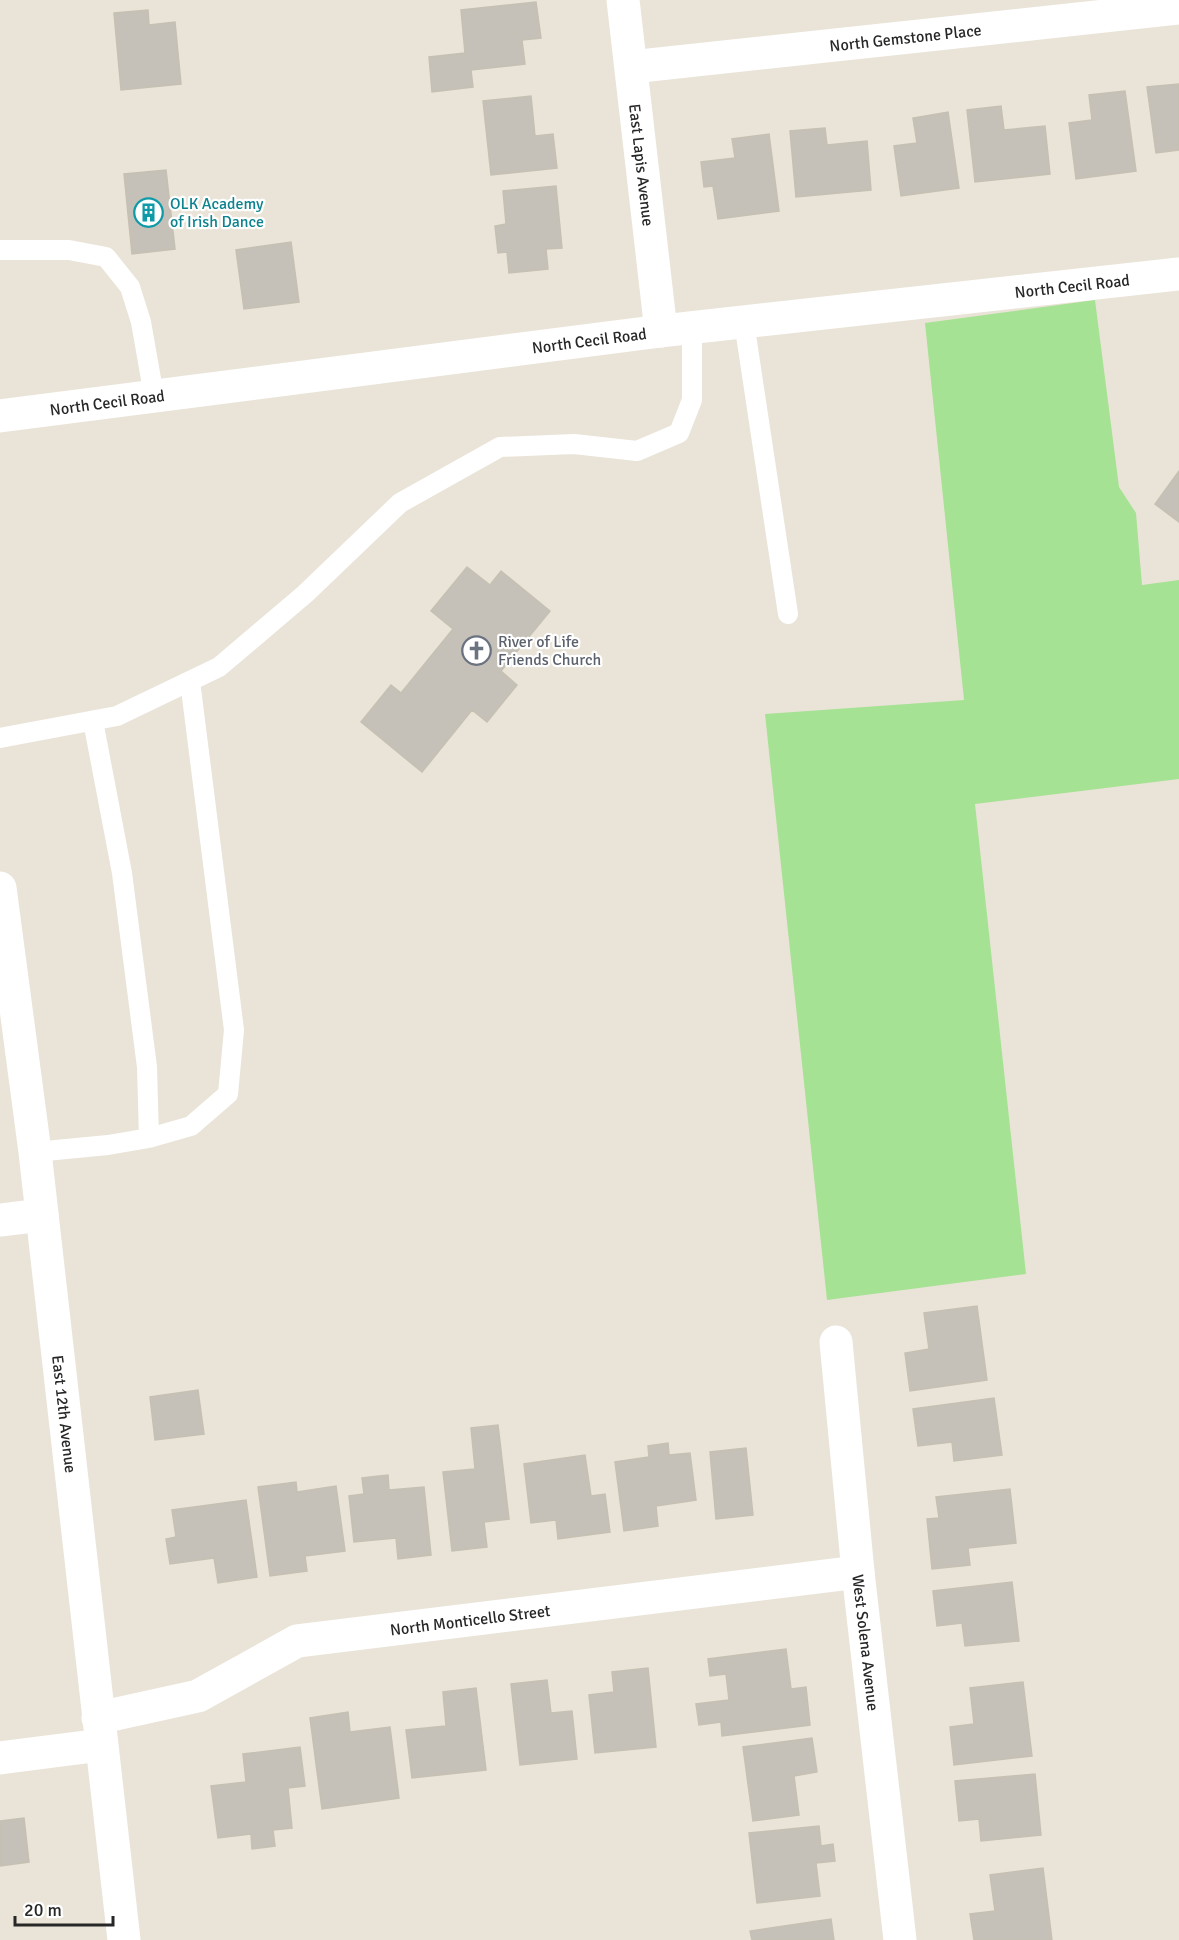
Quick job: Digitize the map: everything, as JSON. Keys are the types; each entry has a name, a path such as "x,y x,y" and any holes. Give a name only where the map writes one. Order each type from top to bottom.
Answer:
{"street":[{"name":"East Lapis Avenue","path":"623,0 631,67 676,329"},
{"name":"North Gemstone Place","path":"631,67 1179,8"},
{"name":"North Cecil Road","path":"0,416 676,329 1179,274"},
{"name":"East 12th Avenue","path":"0,888 35,1152 124,1940"},
{"path":"0,1220 42,1215"},
{"name":"West Solena Avenue","path":"836,1342 858,1572 900,1940"},
{"name":"North Monticello Street","path":"0,1758 99,1732 198,1696 297,1641 858,1572"}],"lane":[{"path":"0,250 69,250 106,257 130,286 141,322 154,396"},
{"path":"744,322 788,614"},
{"path":"0,738 117,716 219,667 288,609 400,503 500,447 574,444 637,451 680,433 692,400 676,329"},
{"path":"35,1152 108,1145 149,1138 191,1126 228,1094 234,1030 190,681"},
{"path":"93,721 122,873 147,1067 149,1138"}],"green space":[{"path":"1095,300 1119,487 1136,513 1142,585 1179,580 1179,779 975,804 1026,1274 827,1300 765,714 964,700 925,323"}],"building":[{"path":"536,2 541,38 522,40 525,64 471,70 473,87 432,92 429,57 465,53 461,10"},
{"path":"148,10 149,25 175,22 181,84 121,90 114,13"},
{"path":"1179,84 1179,150 1156,153 1147,87"},
{"path":"1125,91 1136,171 1076,179 1069,123 1092,120 1089,95"},
{"path":"531,96 535,136 553,134 557,168 491,175 483,101"},
{"path":"1001,106 1004,130 1045,126 1050,174 975,182 967,110"},
{"path":"948,112 959,188 901,196 894,146 917,143 913,118"},
{"path":"825,128 827,145 867,141 871,190 796,197 790,131"},
{"path":"769,134 779,211 718,219 713,186 704,187 701,162 735,158 732,139"},
{"name":"OLK Academy of Irish Dance","path":"166,170 175,249 132,254 124,174"},
{"path":"556,186 562,248 546,249 548,269 509,273 507,252 498,253 495,226 506,224 503,191"},
{"path":"291,242 299,302 244,309 236,250"},
{"path":"1179,471 1179,522 1155,504"},
{"name":"River of Life Friends Church","path":"467,567 490,585 501,571 550,611 501,671 517,685 487,722 472,710 422,772 361,722 391,685 401,693 453,629 431,611"},
{"path":"977,1306 987,1380 910,1391 905,1353 929,1349 924,1313"},
{"path":"198,1390 204,1434 155,1440 150,1397"},
{"path":"994,1398 1002,1455 954,1461 952,1442 918,1446 913,1409"},
{"path":"498,1425 509,1519 484,1522 487,1547 452,1551 443,1472 475,1469 471,1428"},
{"path":"668,1443 669,1455 690,1453 696,1500 656,1506 658,1526 624,1531 615,1462 649,1457 648,1446"},
{"path":"746,1448 753,1515 716,1519 710,1452"},
{"path":"585,1455 591,1496 605,1494 610,1532 558,1539 556,1520 531,1523 524,1464"},
{"path":"388,1475 389,1490 424,1487 431,1555 398,1559 396,1538 354,1542 349,1496 364,1494 362,1478"},
{"path":"296,1482 297,1492 336,1486 345,1551 305,1556 307,1571 270,1576 258,1487"},
{"path":"1010,1489 1016,1543 968,1548 970,1565 932,1569 927,1519 939,1518 936,1497"},
{"path":"246,1500 257,1577 218,1583 214,1558 170,1564 166,1539 176,1537 172,1510"},
{"path":"1012,1582 1019,1641 965,1646 962,1623 937,1626 933,1591"},
{"path":"786,1649 791,1689 806,1687 810,1725 722,1736 721,1722 699,1725 696,1704 729,1700 726,1674 710,1676 708,1659"},
{"path":"648,1668 656,1747 595,1753 589,1695 614,1692 612,1672"},
{"path":"547,1680 551,1713 572,1711 577,1759 520,1765 511,1684"},
{"path":"1023,1682 1032,1756 954,1765 950,1727 974,1724 970,1688"},
{"path":"476,1688 486,1770 412,1778 406,1730 446,1726 443,1692"},
{"path":"348,1712 350,1732 390,1727 399,1798 322,1809 310,1718"},
{"path":"812,1738 817,1772 794,1776 799,1815 753,1821 743,1747"},
{"path":"300,1747 305,1786 288,1788 292,1828 273,1830 275,1846 252,1849 251,1834 218,1838 211,1786 246,1782 243,1754"},
{"path":"1035,1774 1041,1835 981,1841 979,1819 959,1821 955,1781"},
{"path":"24,1818 29,1862 0,1866 0,1821"},
{"path":"819,1826 821,1846 833,1844 835,1861 816,1863 820,1896 757,1903 749,1833"},
{"path":"1043,1868 1052,1940 974,1940 970,1914 995,1911 990,1875"},
{"path":"831,1919 834,1940 752,1940 750,1931"}],"place":[{"name":"OLK Academy of Irish Dance","path":"149,212"},
{"name":"River of Life Friends Church","path":"477,650"}]}
